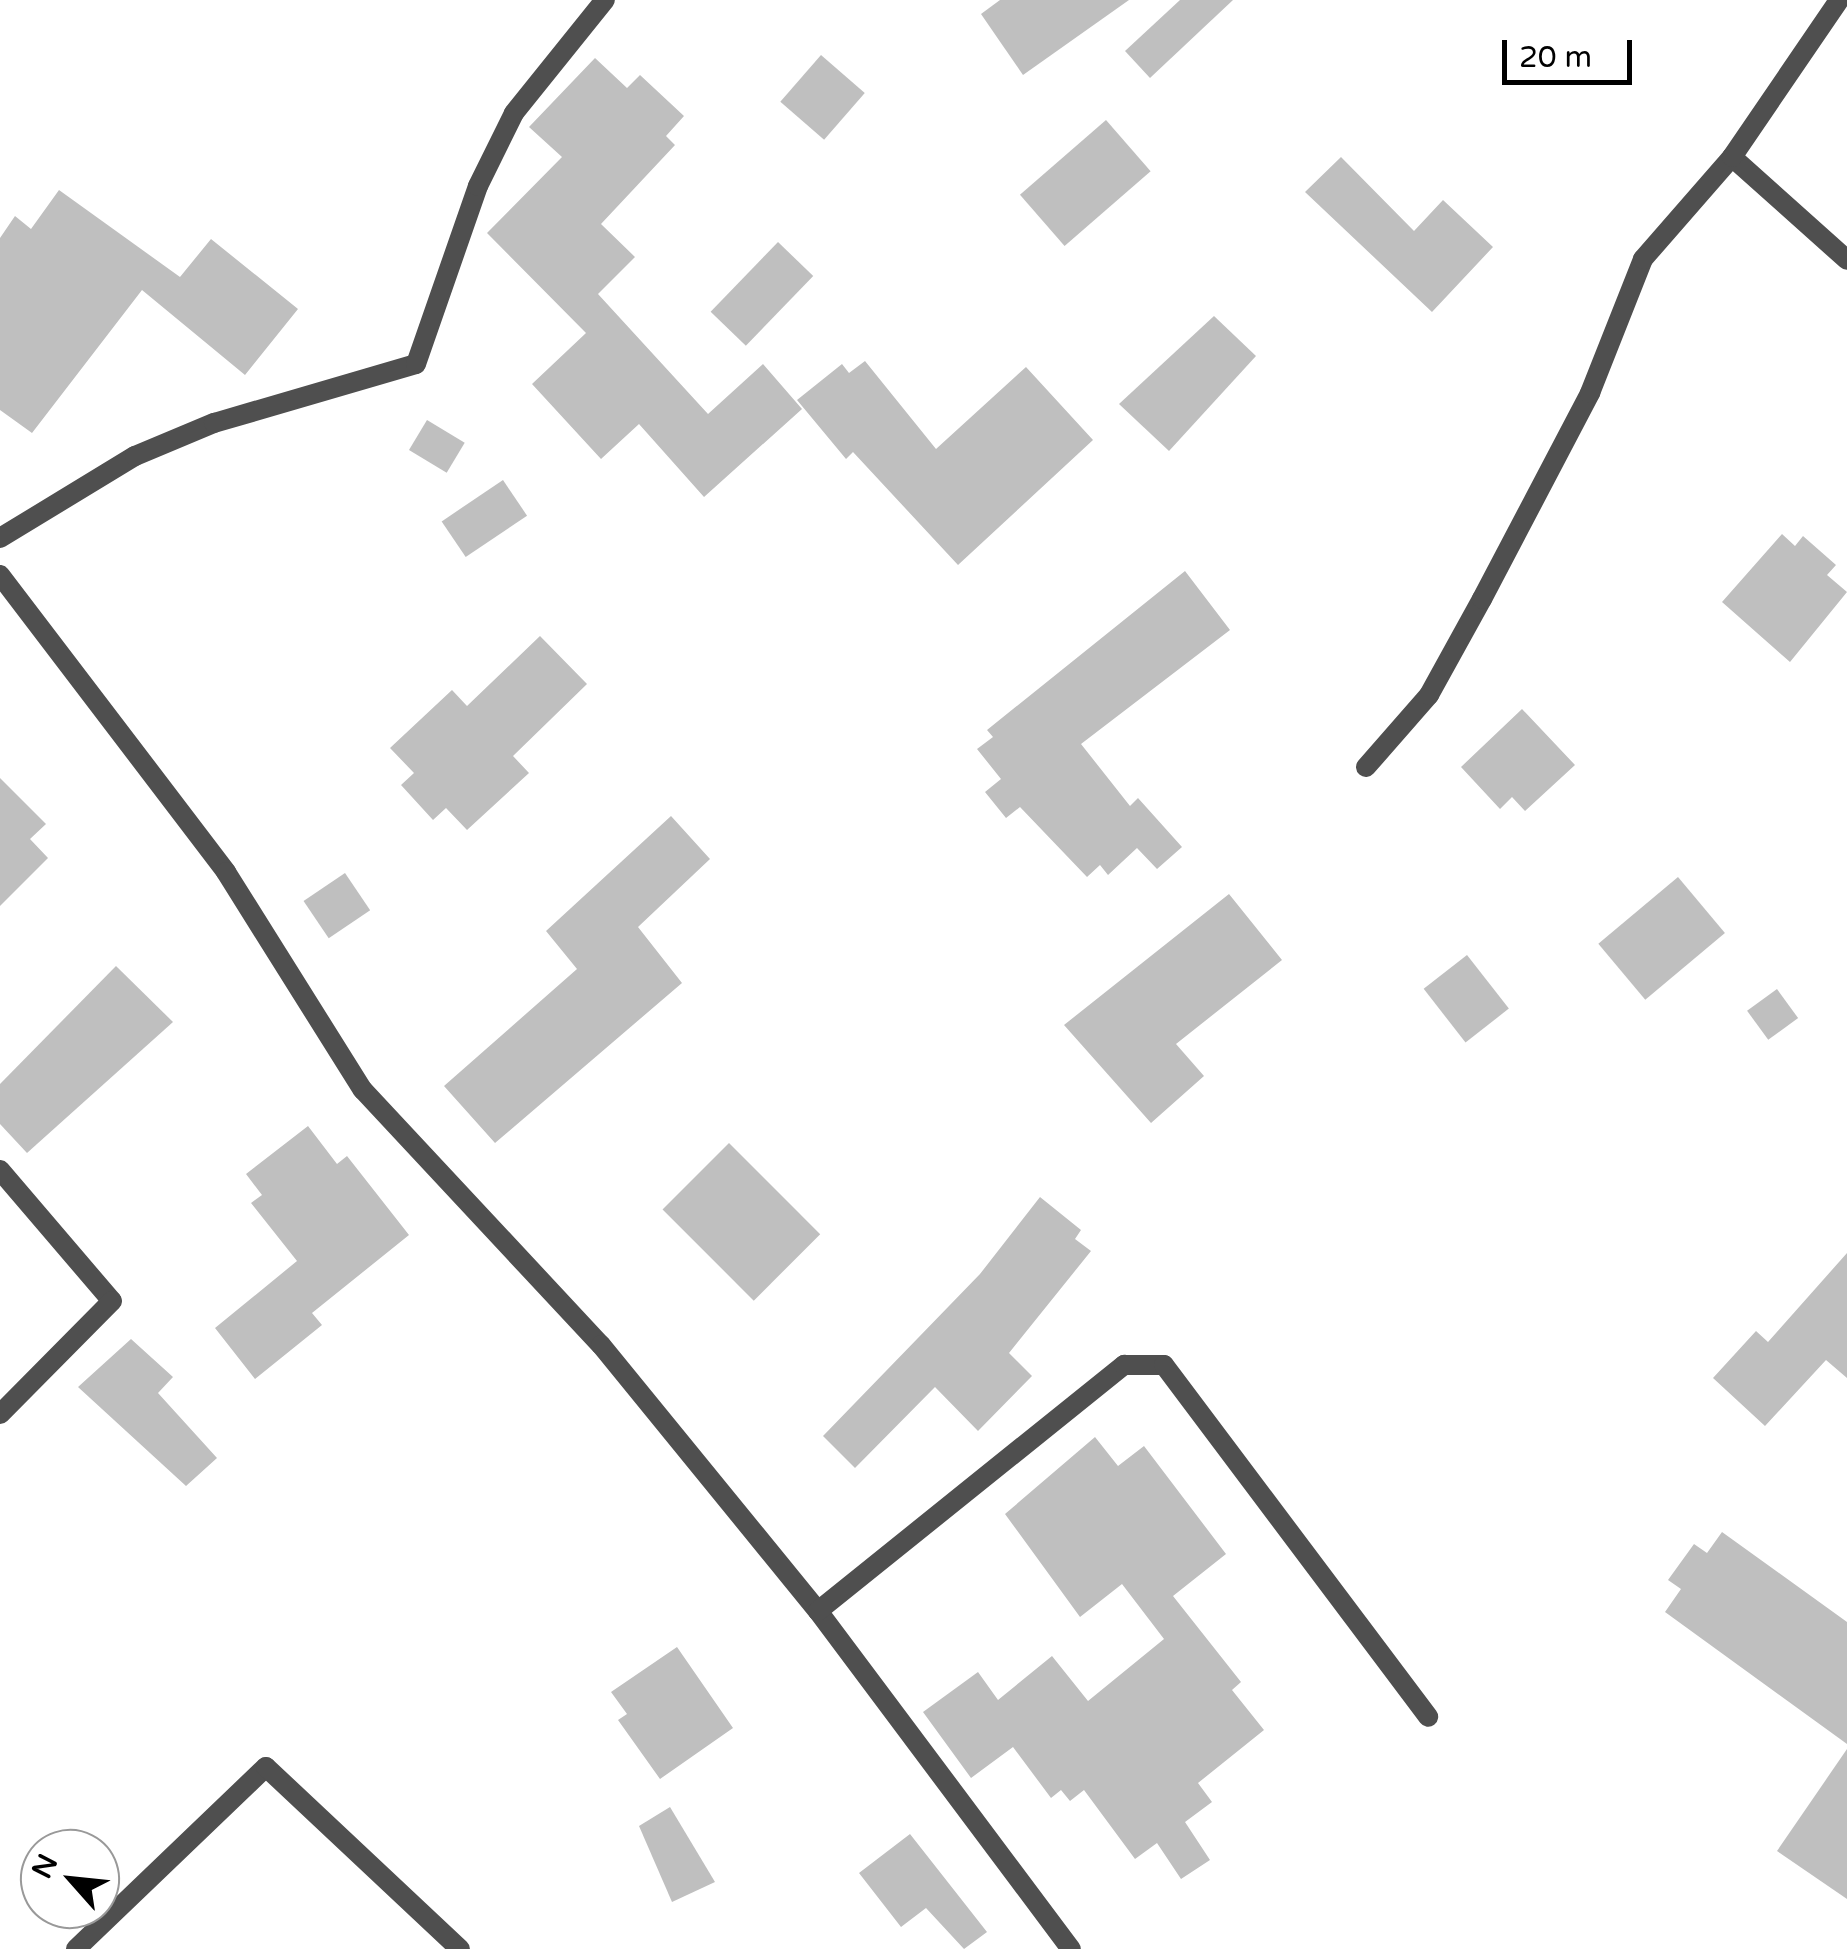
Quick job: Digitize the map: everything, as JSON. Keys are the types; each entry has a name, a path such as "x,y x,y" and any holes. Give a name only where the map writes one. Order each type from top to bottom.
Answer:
{"street":[{"path":"0,538 135,456 198,430 416,364 478,186 514,113 606,0"},
{"path":"1366,767 1428,694 1482,600 1590,393 1642,259 1732,157 1839,0"},
{"path":"1732,157 1847,260"},
{"path":"0,575 226,872 363,1090 601,1344 818,1611 1071,1949"},
{"path":"0,1170 112,1301 0,1414"},
{"path":"818,1611 1124,1365 1164,1364 1428,1717"},
{"path":"76,1949 266,1767 460,1949"}],"building":[{"path":"1000,0 1129,0 1023,75 981,14"},
{"path":"1180,0 1233,0 1150,78 1125,51"},
{"path":"821,55 865,93 824,140 780,102"},
{"path":"595,58 627,88 640,75 684,116 666,136 675,145 601,224 635,257 598,294 708,414 763,364 802,409 704,497 639,424 601,459 532,384 586,333 487,233 562,157 529,127"},
{"path":"1106,120 1151,171 1065,246 1020,195"},
{"path":"1341,157 1414,231 1443,200 1493,247 1432,312 1305,192"},
{"path":"59,190 180,277 211,239 298,309 245,375 142,290 32,433 0,410 0,238 15,216 31,229"},
{"path":"778,242 813,276 746,346 711,312"},
{"path":"1214,316 1256,356 1169,451 1119,404"},
{"path":"865,361 936,449 1026,367 1093,440 958,565 853,452 846,459 797,400 842,364 849,373"},
{"path":"427,420 465,443 447,473 409,450"},
{"path":"503,480 527,516 466,557 442,521"},
{"path":"1782,534 1795,546 1803,536 1836,565 1827,575 1847,592 1790,662 1722,602"},
{"path":"1185,571 1230,630 1081,744 1130,806 1138,798 1182,847 1157,869 1137,848 1108,875 1100,865 1087,877 1020,807 1006,818 985,792 1001,779 977,749 993,737 987,730"},
{"path":"540,636 587,684 513,756 529,773 467,830 446,808 433,820 401,785 414,773 390,748 452,690 467,706"},
{"path":"1522,709 1575,765 1525,811 1512,797 1500,809 1461,767"},
{"path":"0,778 46,824 30,839 48,858 0,906"},
{"path":"671,816 710,859 638,927 682,983 495,1143 444,1086 577,969 546,931"},
{"path":"345,873 370,910 329,938 304,901"},
{"path":"1678,877 1725,933 1645,1000 1598,944"},
{"path":"1229,894 1282,960 1176,1044 1204,1076 1151,1123 1064,1025"},
{"path":"1467,955 1509,1009 1466,1042 1424,989"},
{"path":"116,966 173,1022 27,1153 0,1124 0,1084"},
{"path":"1777,989 1798,1018 1768,1040 1747,1011"},
{"path":"308,1126 337,1164 347,1156 409,1235 312,1313 322,1325 255,1379 215,1328 297,1261 251,1203 262,1195 246,1174"},
{"path":"729,1143 820,1234 754,1301 663,1209"},
{"path":"1040,1197 1081,1230 1075,1239 1091,1251 1009,1353 1032,1376 978,1431 935,1387 855,1468 823,1436 980,1274"},
{"path":"1847,1253 1847,1378 1826,1360 1765,1426 1713,1378 1756,1331 1768,1342"},
{"path":"131,1339 173,1377 158,1393 217,1458 186,1486 78,1387"},
{"path":"1095,1437 1118,1466 1144,1446 1226,1554 1173,1596 1241,1682 1232,1690 1264,1730 1198,1783 1212,1802 1185,1822 1210,1860 1181,1879 1157,1843 1135,1859 1084,1790 1070,1801 1061,1790 1051,1798 1013,1747 971,1778 923,1712 978,1672 998,1700 1052,1656 1088,1701 1164,1639 1122,1584 1080,1617 1005,1514"},
{"path":"1722,1532 1847,1622 1847,1744 1665,1612 1681,1589 1668,1580 1694,1544 1707,1553"},
{"path":"677,1647 733,1728 660,1779 618,1720 627,1714 611,1692"},
{"path":"1847,1749 1847,1899 1777,1851"},
{"path":"670,1807 715,1882 672,1902 639,1826"},
{"path":"910,1834 987,1932 964,1949 926,1908 901,1927 859,1873"}]}
